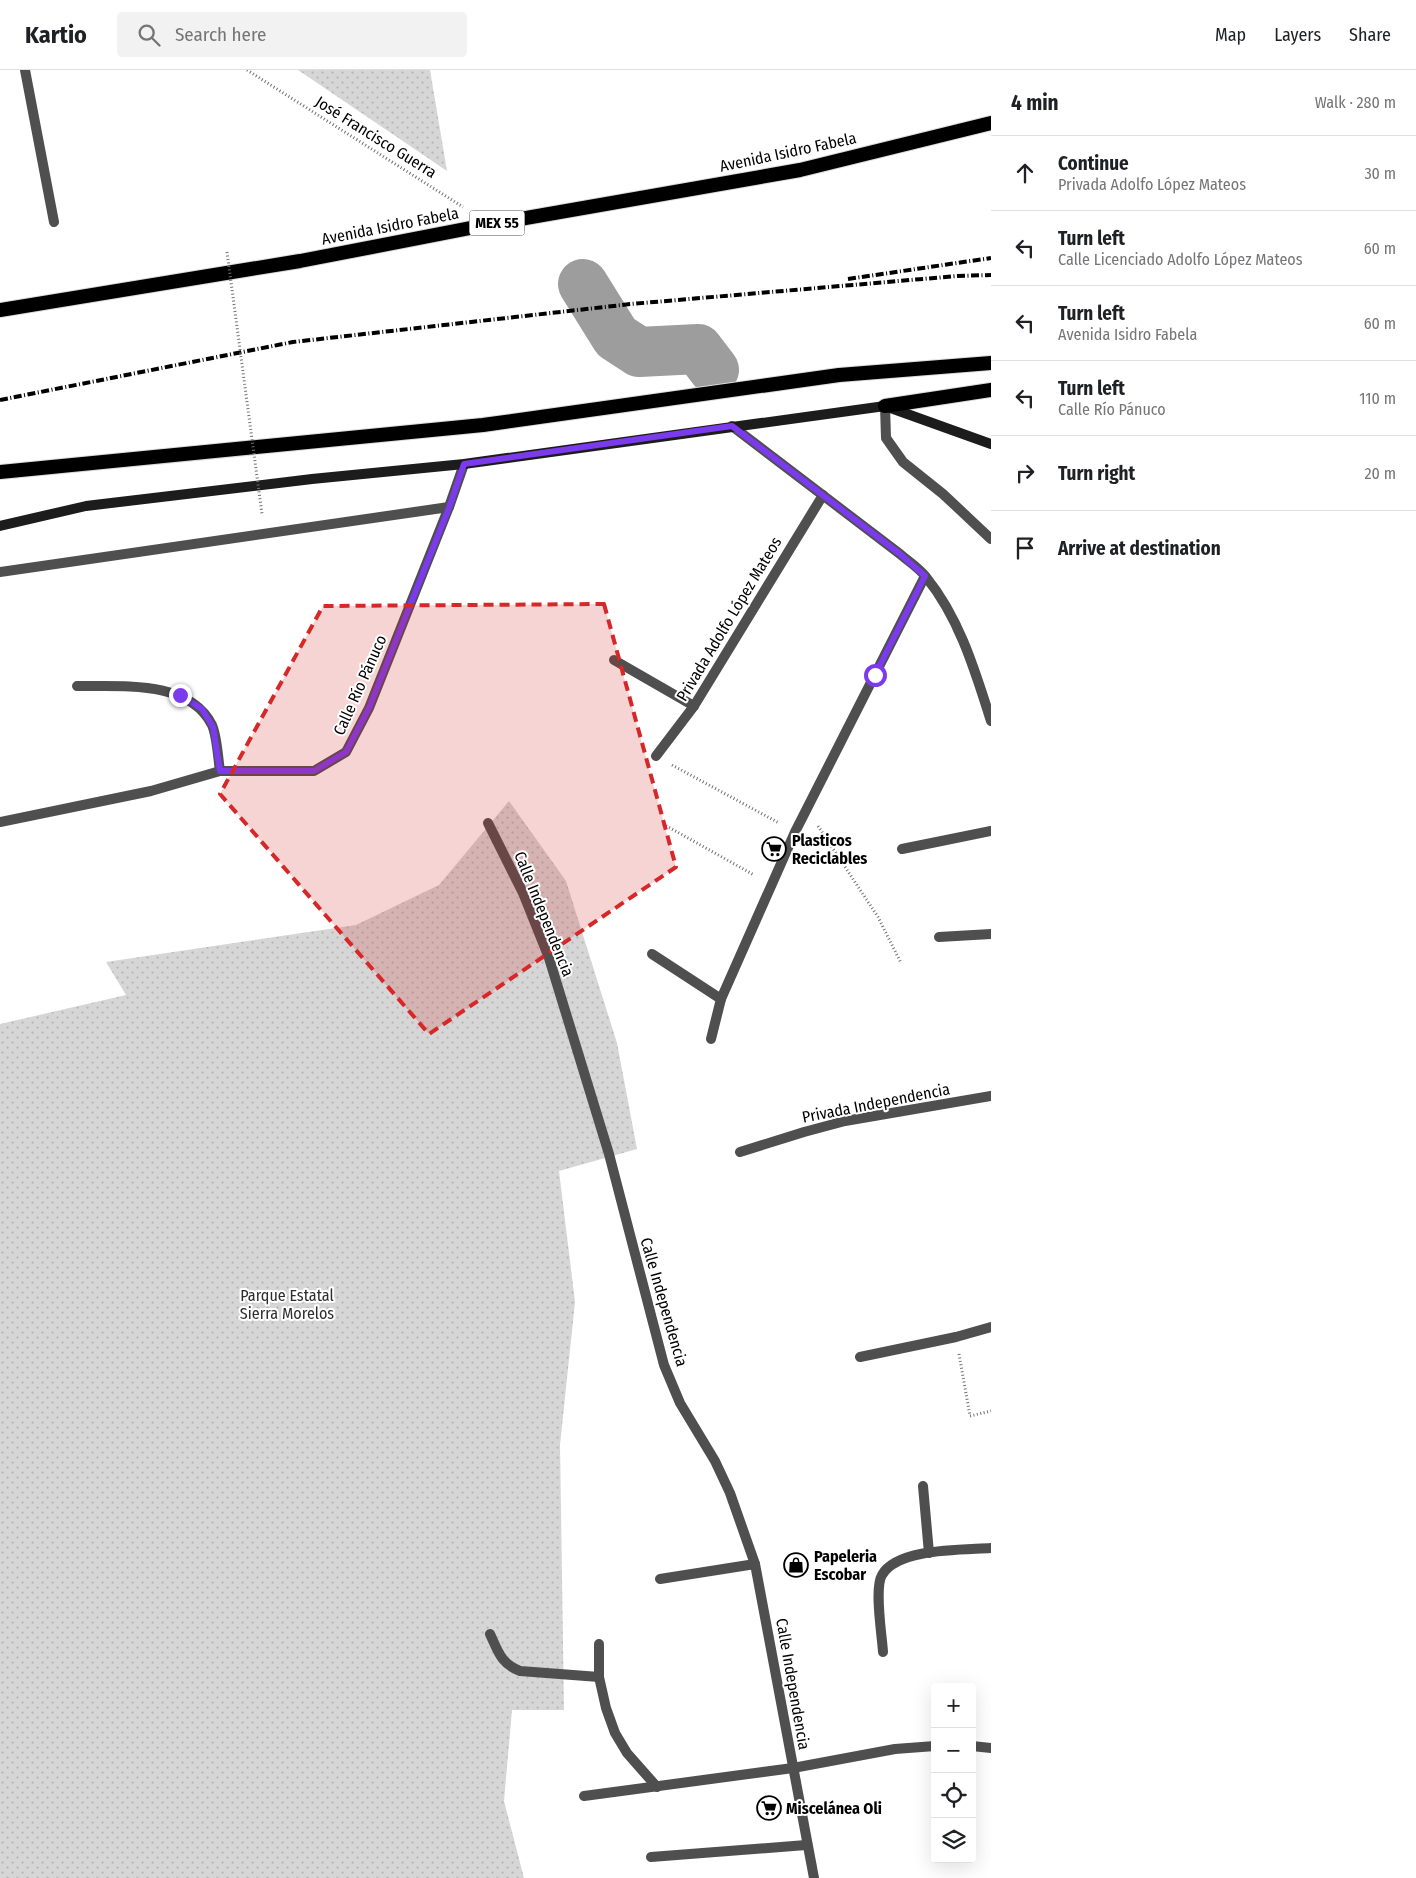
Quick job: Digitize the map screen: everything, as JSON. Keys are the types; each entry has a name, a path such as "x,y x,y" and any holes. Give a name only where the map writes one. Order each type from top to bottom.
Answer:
{"highway":[{"name":"Avenida Isidro Fabela","path":"0,310 300,261 490,224 800,170 991,122"},
{"path":"0,472 483,425 839,375 991,363"},
{"path":"885,406 991,390"}],"main road":[{"path":"0,526 86,506 312,479 464,464 885,406 991,444"}],"street":[{"path":"26,70 54,222"},
{"path":"885,406 886,438 903,462 943,494 991,540"},
{"path":"732,426 900,554 925,576 952,616 976,673 991,721"},
{"name":"Calle Río Pánuco","path":"0,822 151,792 220,771 314,771 346,752 369,708 449,508 464,464"},
{"name":"Privada Adolfo López Mateos","path":"656,756 694,706 823,495"},
{"path":"0,572 449,508"},
{"path":"711,1039 722,999 795,832 925,576"},
{"path":"614,660 694,706"},
{"path":"78,686 153,688 180,695 202,709 213,727 220,771"},
{"name":"Calle Independencia","path":"488,823 523,892 549,958 608,1154 664,1365 680,1403 715,1461 730,1493 755,1564 806,1846 814,1878"},
{"path":"902,849 991,831"},
{"path":"939,937 991,934"},
{"path":"652,954 722,999"},
{"name":"Privada Independencia","path":"740,1152 845,1121 991,1096"},
{"path":"860,1357 991,1327"},
{"path":"923,1486 929,1553"},
{"path":"883,1652 878,1592 881,1576 890,1565 905,1558 929,1553 991,1548"},
{"path":"660,1579 755,1564"},
{"path":"490,1634 502,1658 510,1668 520,1671 599,1677"},
{"path":"599,1644 599,1677 606,1708 615,1733 627,1753 657,1787"},
{"path":"584,1796 793,1768 895,1749 931,1746"},
{"path":"976,1746 991,1748"},
{"path":"651,1858 806,1846"}],"path":[{"name":"José Francisco Guerra","path":"247,70 490,224"},
{"path":"227,252 262,514"},
{"path":"656,756 795,832"},
{"path":"807,809 878,917 901,963"},
{"path":"663,824 772,885"},
{"path":"956,1336 970,1416 991,1411"}],"highlighted area":[{"path":"604,604 676,867 429,1034 220,794 323,606"}],"green space":[{"path":"298,70 430,70 447,171"},
{"name":"Parque Estatal Sierra Morelos","path":"509,801 566,881 617,1043 637,1149 559,1171 575,1302 560,1445 564,1710 512,1710 504,1801 524,1878 0,1878 0,1024 126,995 106,962 356,925 439,885"}],"waterway":[{"path":"583,284 616,337 639,352 698,349 714,370"}],"railway":[{"path":"848,279 991,258"},
{"path":"0,400 293,342 631,304 957,276 991,275"}],"place":[{"name":"Plasticos Reciclables","path":"774,849"},
{"name":"Papeleria Escobar","path":"796,1565"},
{"name":"Miscelánea Oli","path":"769,1808"}],"route":[{"path":"180,695 202,709 213,727 220,771 314,771 346,752 369,708 449,508 464,464 732,426 900,554 925,576 875,675"}]}
